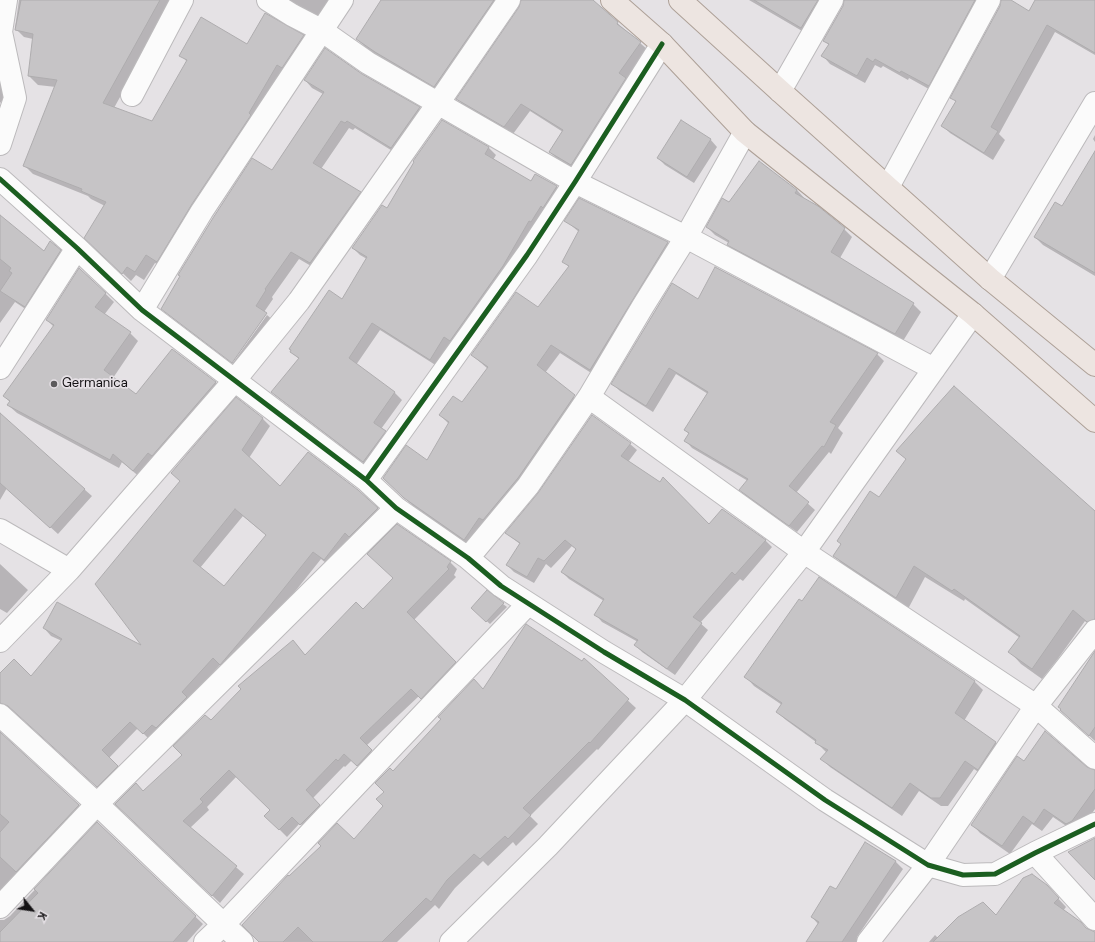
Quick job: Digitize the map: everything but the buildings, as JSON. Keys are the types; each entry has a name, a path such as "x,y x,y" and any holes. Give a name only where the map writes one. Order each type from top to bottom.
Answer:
{"main road":[{"path":"612,0 662,44 745,132 973,314 1095,421"},
{"path":"685,2 780,91 990,279 1095,365"}],"street":[{"path":"0,144 15,98 1,32 6,0"},
{"path":"132,95 182,0"},
{"path":"268,0 292,15 321,30 368,63 439,102 575,182 686,237 934,369"},
{"path":"142,310 202,211 342,0"},
{"path":"0,641 69,570 234,381 299,301 509,0"},
{"path":"780,91 832,0"},
{"path":"888,187 989,0"},
{"path":"366,480 527,255 662,44"},
{"path":"990,279 1095,103"},
{"path":"468,558 528,486 589,397 686,237 745,132"},
{"path":"0,179 77,248 142,310 366,480 396,508 468,558 501,586 604,652 685,700 825,800 928,865 963,875 995,874 1095,824"},
{"path":"0,368 77,248"},
{"path":"451,942 548,846 685,700 804,552 973,314"},
{"path":"589,397 804,552 1036,706 1095,758"},
{"path":"0,907 97,804 396,508"},
{"path":"0,530 69,570"},
{"path":"205,942 224,924 528,604"},
{"path":"868,942 928,865 1036,706 1095,631"},
{"path":"0,715 97,804 242,942"},
{"path":"1035,853 1095,919"}],"cycle path":[{"path":"0,179 77,248 142,310 366,480 527,255 662,44"},
{"path":"366,480 396,508 468,558 501,586 604,652 685,700 825,800 928,865 963,875 995,874 1095,824"}],"place":[{"name":"Germanica","path":"54,384"}]}
